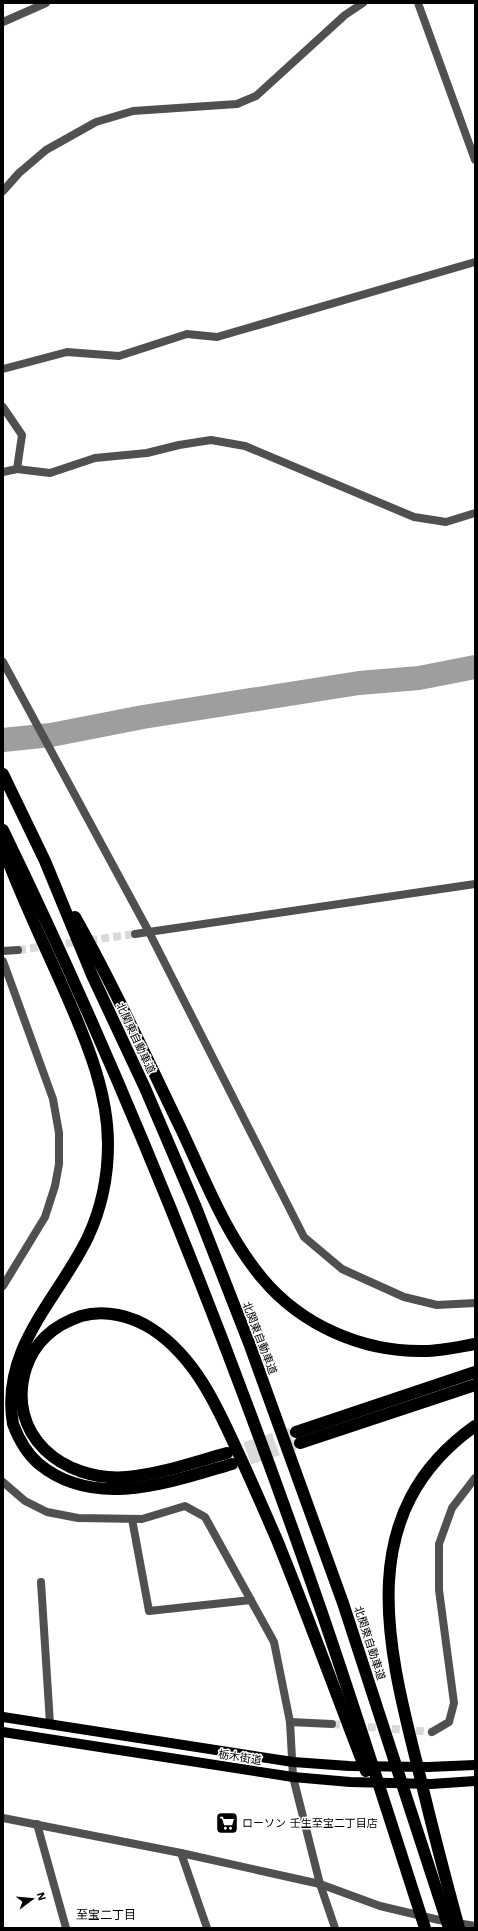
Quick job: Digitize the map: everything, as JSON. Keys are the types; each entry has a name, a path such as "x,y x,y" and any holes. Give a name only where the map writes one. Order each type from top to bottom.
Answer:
{"highway":[{"name":"北関東自動車道","path":"3,774 45,862 92,975 145,1088 188,1190 246,1336 338,1589 389,1742 448,1928"},
{"path":"3,830 74,980 117,1078 173,1214 226,1350 321,1612 360,1741 425,1928"},
{"path":"3,848 13,875 62,984 90,1054 105,1109 108,1140 108,1166 103,1193 88,1238 74,1262 28,1327 15,1350 7,1392 9,1413 15,1430 22,1446 34,1459 50,1472 67,1481 107,1489 132,1489 156,1485 229,1459 126,1477 87,1473 52,1458 39,1444 30,1430 21,1399 23,1380 30,1358 40,1341 54,1328 74,1318 103,1313 124,1316 144,1324 163,1336 184,1357 203,1382 221,1416 260,1498 360,1741"},
{"path":"45,862 104,968 228,1227 262,1278 294,1309 312,1321 352,1340 397,1350 418,1351 475,1344"},
{"path":"475,1372 298,1438 475,1385"},
{"path":"459,1928 411,1742 391,1644 388,1610 391,1553 400,1522 412,1496 428,1471 447,1449 475,1426"}],"main road":[{"name":"栃木街道","path":"3,1716 292,1762 349,1766 428,1768 475,1765"},
{"name":"栃木街道","path":"3,1732 293,1777 350,1782 424,1784 475,1781"}],"street":[{"path":"3,22 46,3"},
{"path":"3,191 19,173 46,150 96,122 133,111 237,104 256,96 345,15 363,3"},
{"path":"418,3 475,160"},
{"path":"3,368 67,352 119,356 187,334 217,337 475,262"},
{"path":"3,407 22,435 17,469"},
{"path":"3,472 17,469 50,473 96,458 147,453 179,445 211,440 245,446 414,517 446,522 475,513"},
{"path":"3,662 48,742 149,932 304,1237 342,1269 404,1297 437,1305 475,1303"},
{"path":"135,934 475,884"},
{"path":"3,951 18,950"},
{"path":"3,961 53,1099 59,1133 59,1164 55,1186 45,1217 3,1286"},
{"path":"432,1732 448,1722 454,1703 439,1590 438,1544 452,1508 475,1478"},
{"path":"3,1482 25,1501 47,1512 78,1518 142,1519 185,1506 205,1517 274,1642 290,1722 293,1777 320,1884 335,1928"},
{"path":"132,1519 149,1611 251,1600"},
{"path":"41,1582 41,1603 50,1724"},
{"path":"290,1722 332,1724"},
{"path":"3,1818 181,1853 320,1884 380,1906 439,1920 475,1926"},
{"path":"37,1824 66,1928"},
{"path":"181,1853 207,1928"}],"waterway":[{"path":"3,740 51,735 143,717 359,683 419,678 475,667"}],"tunnel":[{"path":"18,950 135,934"},
{"path":"228,1453 296,1432"},
{"path":"232,1464 300,1443"},
{"path":"332,1724 432,1732"}],"place":[{"name":"ローソン 壬生至宝二丁目店","path":"227,1823"}],"district":[{"name":"至宝二丁目","path":"106,1915"}]}
